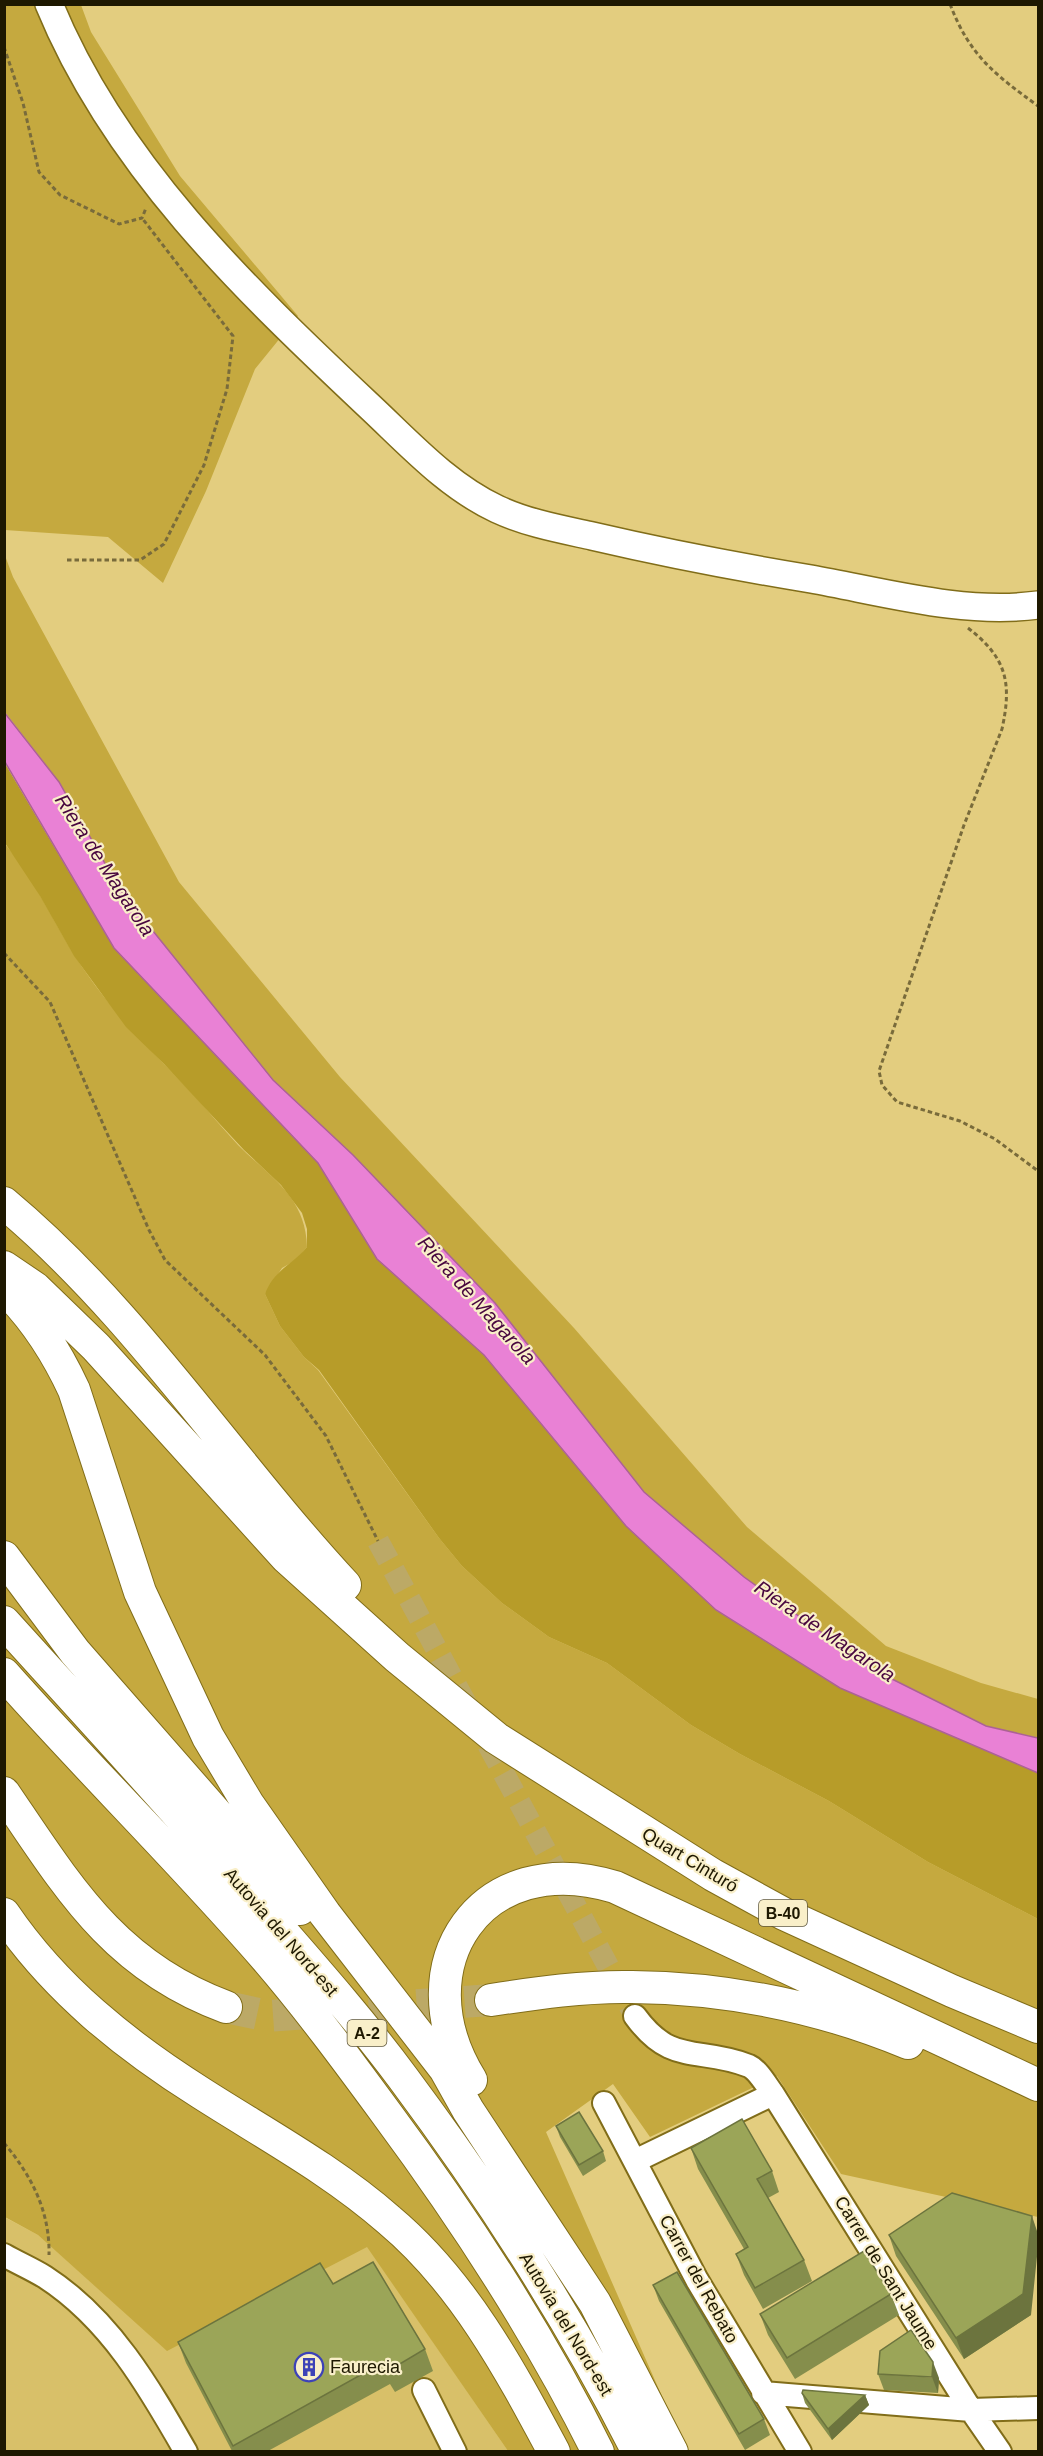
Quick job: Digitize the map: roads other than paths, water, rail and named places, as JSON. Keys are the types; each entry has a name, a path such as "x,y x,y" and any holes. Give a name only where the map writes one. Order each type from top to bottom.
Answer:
{"highway":[{"path":"4,1203 93,1286 148,1347 292,1528 371,1612 545,1768"},
{"path":"4,1267 35,1288 96,1347 295,1564 397,1657 496,1738 545,1768"},
{"path":"4,1288 37,1324 61,1361 74,1390 140,1592 208,1737 259,1820 325,1914 445,2069 468,2110 561,2248 612,2333 672,2451"},
{"path":"4,1557 75,1652 368,1987 468,2110"},
{"name":"Autovia del Nord-est","path":"4,1622 174,1807 314,1968 401,2076 481,2186 537,2272 586,2354 638,2451"},
{"name":"Autovia del Nord-est","path":"4,1674 266,1958 360,2077 448,2197 505,2284 560,2375 598,2451"},
{"name":"Quart Cinturó","path":"545,1768 610,1812 713,1875 784,1914 952,1991 1038,2027"},
{"path":"4,1793 74,1894 113,1939 186,1990 226,2007"},
{"path":"561,2248 551,2206 469,2078 458,2056 445,2015 446,1969 460,1935 485,1905 513,1887 528,1881 544,1878 584,1879 615,1887 1038,2085"},
{"path":"4,1914 70,1994 129,2044 329,2174 360,2196 411,2240 465,2302 493,2343 555,2451"},
{"path":"491,2000 553,1991 630,1986 746,1997 807,2009 892,2037 1038,2098"}],"main road":[{"path":"50,4 108,119 169,202 224,262 333,372 464,491 514,516 600,538 744,568 939,601 992,606 1038,604"}],"street":[{"name":"Carrer de Sant Jaume","path":"635,2016 650,2036 666,2048 751,2067 773,2094 971,2410 1000,2451"},
{"path":"635,2161 773,2094"},
{"name":"Carrer del Rebato","path":"604,2103 697,2280 800,2451"},
{"path":"4,2256 46,2278 93,2316 143,2377 186,2451"},
{"path":"424,2390 455,2451"},
{"path":"763,2393 971,2410 1038,2408"}],"water":[{"name":"Riera de Magarola","path":"4,712 59,782 120,890 273,1080 353,1155 495,1303 644,1492 744,1577 876,1671 986,1726 1038,1738 1038,1773 840,1688 716,1610 626,1526 484,1355 377,1259 318,1163 114,948 5,762"}],"tunnel":[{"path":"378,1541 635,2016"},
{"path":"226,2007 268,2016 491,2000"}],"place":[{"name":"Faurecia","path":"309,2367"}]}
